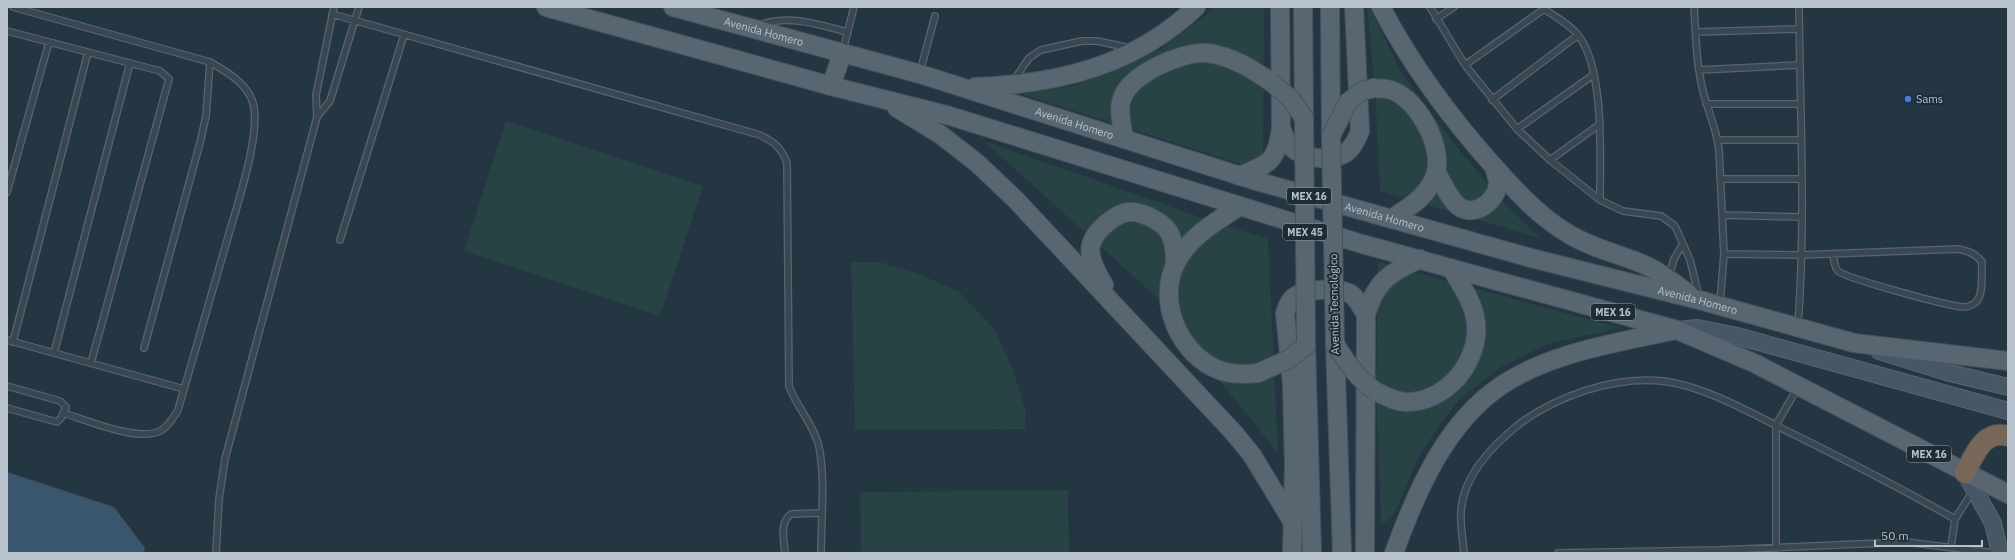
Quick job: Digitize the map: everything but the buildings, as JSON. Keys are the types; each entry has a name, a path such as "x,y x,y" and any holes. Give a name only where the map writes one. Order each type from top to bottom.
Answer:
{"highway":[{"path":"1970,481 1974,455 1984,441 1997,435 2008,436"}],"main road":[{"path":"546,7 882,100 986,126 1247,208"},
{"name":"Avenida Homero","path":"673,7 920,74 1246,178 1531,258 1698,299 1798,326 1946,372 2008,387"},
{"path":"962,88 1012,85 1052,80 1095,69 1138,50 1185,17 1196,7"},
{"path":"1246,178 1264,166 1273,157 1279,146 1281,128 1280,7"},
{"name":"MEX 45","path":"1303,7 1306,346 1312,553"},
{"name":"Avenida Tecnológico","path":"1330,7 1335,344 1342,553"},
{"path":"1281,128 1285,139 1292,148 1302,154 1317,158 1332,158 1346,152 1356,142 1360,131 1354,7"},
{"path":"1381,7 1413,64 1448,111 1494,166 1532,206 1566,233 1597,248 1646,266 1698,299"},
{"path":"1124,139 1120,114 1121,102 1124,96 1142,75 1164,63 1187,56 1206,53 1226,57 1248,67 1271,82 1291,99 1304,118"},
{"path":"831,86 842,54"},
{"path":"1331,136 1348,102 1362,91 1374,88 1387,89 1400,95 1415,108 1428,127 1436,147 1436,171 1426,192 1416,203 1391,219"},
{"path":"882,100 941,135 977,163 1016,200 1229,427 1252,455 1292,521"},
{"path":"1436,171 1455,204 1462,209 1480,209 1490,202 1495,193 1498,183 1494,166"},
{"path":"1247,208 1195,238 1182,252 1175,263 1169,285 1169,303 1174,325 1188,347 1207,364 1222,371 1239,374 1258,373 1271,369 1287,360 1306,346"},
{"name":"MEX 16","path":"1247,208 1362,244 1677,330 1754,363 1799,386 1970,481 2008,494"},
{"path":"1128,320 1107,292 1094,266 1091,245 1100,229 1116,216 1130,212 1156,220 1171,234 1175,263"},
{"path":"1365,553 1366,315 1370,300 1388,275 1420,259"},
{"path":"1335,344 1349,366 1362,381 1375,391 1392,399 1406,402 1420,401 1447,388 1458,377 1468,363 1473,349 1476,324 1474,308 1451,268"},
{"path":"1292,553 1294,465 1292,384 1285,313 1287,305 1298,294 1314,291 1336,290 1349,293 1357,300 1366,315"},
{"path":"1394,553 1405,522 1426,476 1463,419 1482,400 1502,385 1525,372 1557,359 1677,330 1698,328 1737,336 2008,411"},
{"name":"MEX 16","path":"1854,343 2008,362"},
{"path":"1970,481 1994,523 2000,553"}],"lane":[{"path":"13,7 210,62 227,72 246,88 253,103 256,125 242,188 178,410 169,423 160,430 147,434 130,432 63,413"},
{"path":"216,553 219,500 225,460 317,118 316,95 334,7"},
{"path":"317,118 330,101 359,7"},
{"path":"842,54 854,7"},
{"path":"1430,7 1465,65 1492,100 1517,129 1550,160 1600,200 1623,211 1653,214 1668,220 1679,234 1682,245 1690,260 1698,299"},
{"path":"1436,19 1454,7"},
{"path":"1694,7 1699,70 1706,104 1718,140 1724,254 1720,305"},
{"path":"1798,7 1801,179 1801,255 1798,326"},
{"path":"1465,65 1543,8 1565,22 1578,35 1587,50 1598,99 1600,124 1600,200"},
{"path":"332,14 760,135 773,141 783,151 787,163 789,386 793,396 811,426 818,443 821,461 821,553"},
{"path":"920,74 935,16"},
{"path":"750,29 787,19 848,32"},
{"path":"1696,32 1799,29"},
{"path":"7,32 160,71 166,75 169,84 91,363"},
{"path":"340,240 404,35"},
{"path":"1492,100 1578,35"},
{"path":"1012,85 1029,58 1041,50 1082,41 1097,41 1138,50"},
{"path":"7,192 49,42"},
{"path":"88,52 10,341 184,389"},
{"path":"144,348 200,143 206,116 210,62"},
{"path":"54,353 130,63"},
{"path":"1699,70 1799,65"},
{"path":"1517,129 1593,75"},
{"path":"1706,104 1800,104"},
{"path":"1550,160 1600,124"},
{"path":"1718,140 1800,140"},
{"path":"1720,179 1801,179"},
{"path":"1722,215 1801,217"},
{"path":"1668,279 1674,259 1682,245"},
{"path":"1724,254 1801,255 1958,249 1968,250 1974,253 1982,262 1981,294 1974,304 1962,307 1898,291 1843,274 1835,267 1833,254"},
{"path":"1464,553 1461,514 1462,501 1468,482 1477,468 1493,449 1514,429 1536,412 1557,400 1616,384 1663,381 1694,389 1734,404 1898,487 1955,518"},
{"path":"7,386 63,402 66,407 61,418 57,422 7,408"},
{"path":"1776,548 1776,425 1799,386"},
{"path":"1951,547 1955,518 1970,481"},
{"path":"785,553 783,525 787,517 791,514 821,513"},
{"path":"1558,553 1776,548 1906,542 1951,547 1968,551 1994,553"}],"green space":[{"path":"1215,7 1264,7 1263,171 1021,94 1072,86 1120,69 1162,48"},
{"path":"1367,7 1370,7 1400,71 1455,145 1501,200 1540,238 1380,191 1375,88"},
{"path":"506,121 703,186 660,316 464,251"},
{"path":"984,141 1200,217 1268,239 1278,453 1207,365 1170,339 1162,302"},
{"path":"851,262 879,262 917,273 959,292 994,329 1013,369 1026,412 1025,429 855,430"},
{"path":"1378,262 1620,328 1547,344 1501,367 1461,398 1441,423 1420,455 1393,516 1381,525 1376,390"},
{"path":"1068,490 1069,553 861,553 860,492"}],"water":[{"path":"7,472 114,507 145,548 144,553 7,553"}],"place":[{"name":"Sams","path":"1908,99"}]}
